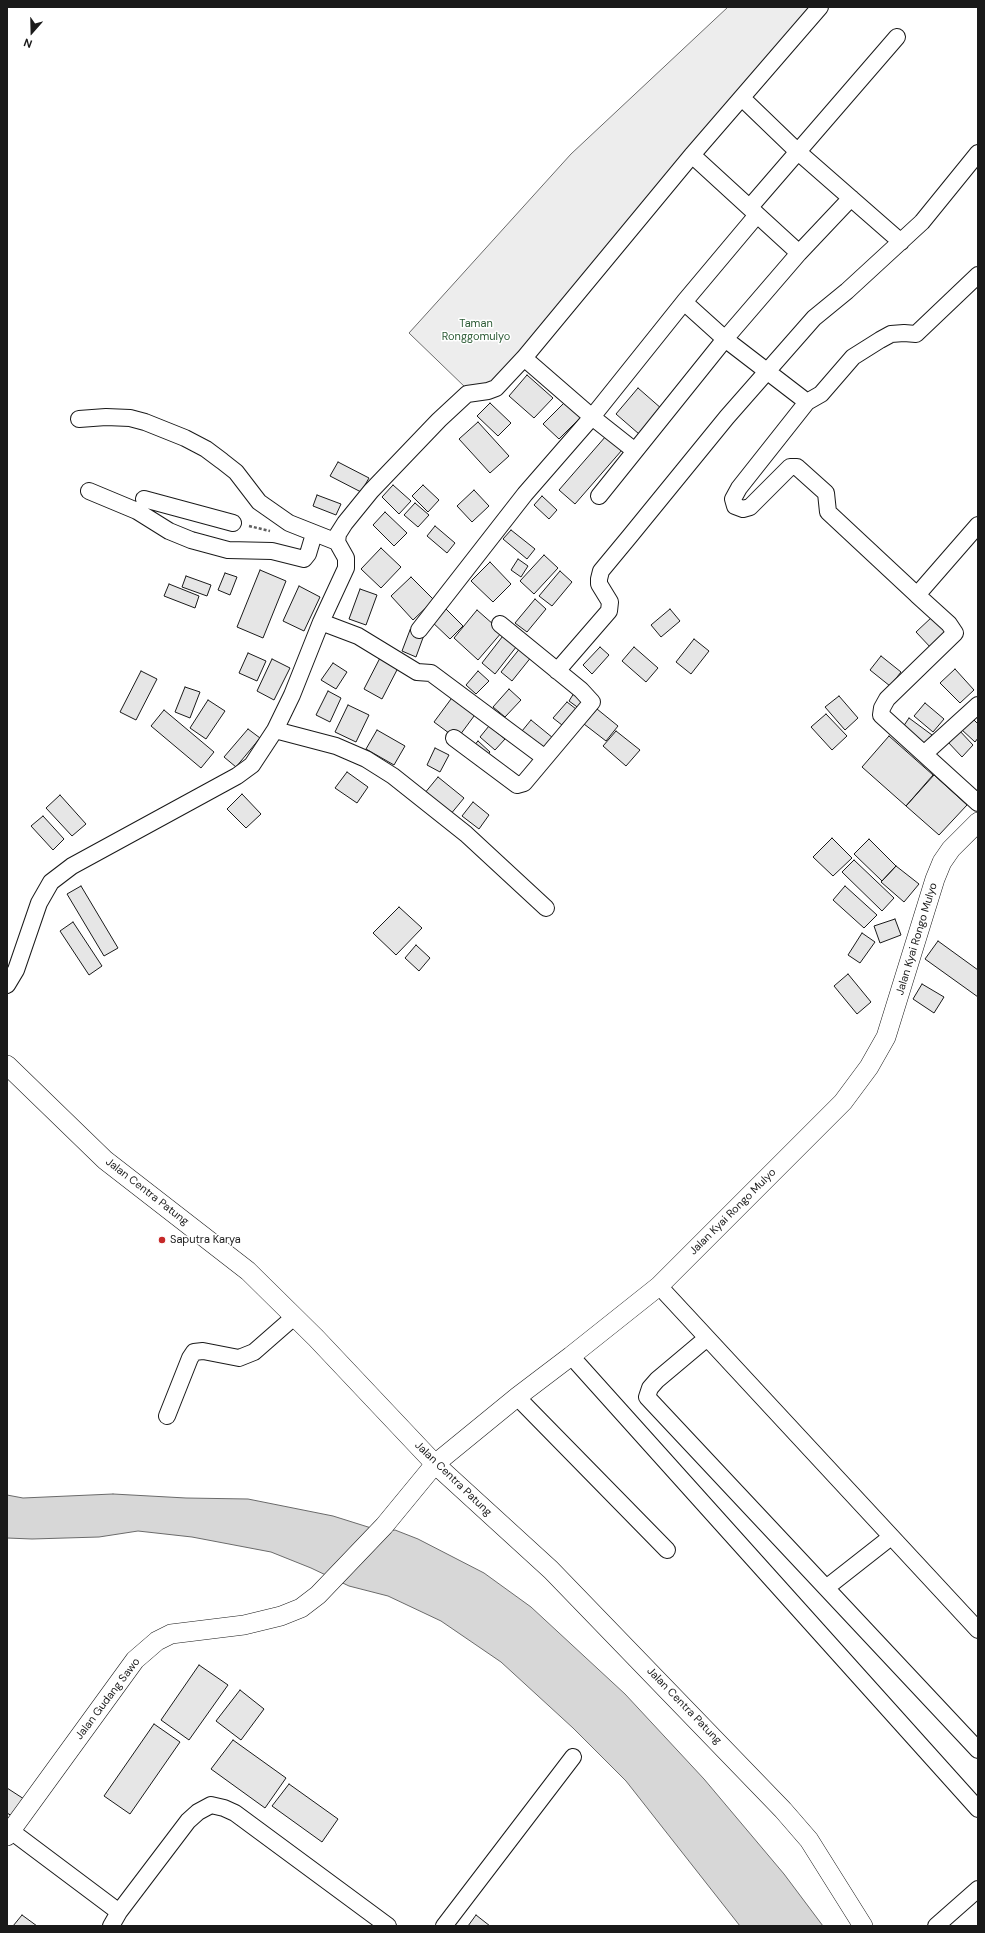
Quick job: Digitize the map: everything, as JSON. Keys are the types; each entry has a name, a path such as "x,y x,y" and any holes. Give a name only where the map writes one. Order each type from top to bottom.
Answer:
{"street":[{"path":"7,985 16,970 39,903 51,882 72,866 237,776 252,765 275,730 292,695 321,622 346,568 346,558 337,542 338,534 345,523 371,491 439,420 467,394 488,391 496,388 524,358 692,155 820,7"},
{"path":"419,630 525,494 592,417 684,302 754,211 796,152 896,37"},
{"path":"742,98 796,152 852,198 901,242"},
{"path":"557,670 609,612 610,602 599,584 601,571 727,417 814,318 847,291 922,222 978,153"},
{"path":"692,155 799,253"},
{"path":"599,496 725,339 799,253 852,198"},
{"path":"978,274 916,334 891,334 853,357 821,394 807,402 733,497 734,505 743,509 750,507 790,467 797,467 826,493 828,512 949,624 955,633 888,699 882,708 881,715 978,803"},
{"path":"684,302 725,339 807,402"},
{"path":"524,358 592,417 635,451"},
{"path":"79,419 106,416 130,418 162,428 199,445 236,472 259,502 289,523 337,542"},
{"path":"89,491 137,511 169,531 191,540 228,550 272,551 304,559 308,554 314,534"},
{"path":"144,499 233,523"},
{"path":"917,595 978,525"},
{"path":"321,622 358,636 417,672 431,673 545,758"},
{"path":"454,738 517,785 524,783 592,702 581,690 500,624"},
{"path":"924,754 978,705"},
{"path":"275,730 336,746 366,759 393,776 466,834 546,908"},
{"name":"Jalan Kyai Rongo Mulyo","path":"384,1526 435,1464 517,1397 659,1286 843,1102 869,1067 886,1037 935,879 942,862 951,849 978,822"},
{"name":"Jalan Centra Patung","path":"7,1066 105,1160 248,1272 294,1317 435,1464 551,1570 783,1810 809,1840 863,1926"},
{"path":"659,1286 978,1630"},
{"path":"167,1416 190,1358 194,1352 203,1351 239,1358 254,1352 263,1346 294,1317"},
{"path":"707,1338 658,1380 650,1388 647,1397 978,1750"},
{"path":"571,1356 978,1809"},
{"path":"517,1397 667,1550"},
{"name":"Jalan Gudang Sawo","path":"9,1834 135,1660 157,1641 171,1634 244,1625 281,1616 301,1608 318,1595 384,1526"},
{"path":"826,1588 891,1537"},
{"path":"444,1926 573,1757"},
{"path":"110,1926 188,1821 198,1812 211,1805 224,1808 235,1813 388,1926"},
{"path":"9,1834 119,1912"},
{"path":"936,1926 978,1889"}],"shaded area":[{"name":"Taman Ronggomulyo","path":"728,7 815,7 496,381 467,389 409,333 571,154"},
{"path":"113,1494 186,1498 248,1499 333,1516 384,1532 395,1530 418,1539 484,1573 531,1607 625,1694 704,1779 784,1874 823,1926 740,1926 626,1781 573,1728 501,1662 441,1621 388,1596 349,1586 311,1568 271,1552 192,1537 138,1531 99,1537 32,1539 7,1538 7,1495 23,1498"}],"building":[{"path":"527,375 553,398 534,418 509,396"},
{"path":"638,388 662,409 639,434 616,414"},
{"path":"566,401 581,417 559,439 543,424"},
{"path":"490,403 511,423 498,436 477,416"},
{"path":"478,422 509,456 490,473 459,439"},
{"path":"606,436 622,450 575,504 559,490"},
{"path":"338,462 369,478 361,492 330,476"},
{"path":"393,485 411,501 399,514 382,497"},
{"path":"423,485 439,500 428,512 412,496"},
{"path":"474,490 489,506 472,522 457,506"},
{"path":"317,495 341,504 336,515 313,506"},
{"path":"542,496 557,510 549,519 534,505"},
{"path":"415,503 429,515 418,527 404,515"},
{"path":"385,512 407,533 394,546 373,525"},
{"path":"435,526 455,543 447,553 427,536"},
{"path":"511,530 535,549 527,559 503,539"},
{"path":"381,548 401,567 381,588 361,569"},
{"path":"544,555 558,568 534,594 520,581"},
{"path":"518,559 528,566 521,577 511,570"},
{"path":"490,562 511,584 493,602 471,581"},
{"path":"260,570 286,581 263,638 237,627"},
{"path":"560,571 572,582 552,606 539,596"},
{"path":"225,573 237,577 230,595 218,590"},
{"path":"186,576 211,585 207,596 182,587"},
{"path":"411,577 434,600 413,620 391,596"},
{"path":"169,584 199,596 195,608 164,596"},
{"path":"299,586 320,597 304,631 283,621"},
{"path":"360,589 377,595 366,625 349,619"},
{"path":"535,599 546,609 527,632 515,623"},
{"path":"442,605 463,626 450,639 429,619"},
{"path":"670,609 680,621 661,637 651,625"},
{"path":"477,610 502,632 478,660 454,638"},
{"path":"932,617 948,633 932,649 916,632"},
{"path":"410,630 424,635 416,657 402,651"},
{"path":"506,632 520,642 495,674 482,663"},
{"path":"694,639 709,651 691,674 676,662"},
{"path":"521,647 532,656 512,681 501,672"},
{"path":"600,647 609,655 592,674 583,665"},
{"path":"634,647 658,668 646,682 622,661"},
{"path":"248,653 266,661 257,681 239,673"},
{"path":"381,656 399,666 382,699 364,689"},
{"path":"881,656 901,672 890,686 870,670"},
{"path":"272,659 290,668 274,700 257,691"},
{"path":"333,663 347,672 336,689 321,680"},
{"path":"955,669 974,690 960,703 940,683"},
{"path":"141,671 157,679 136,720 120,712"},
{"path":"478,671 489,681 476,694 466,685"},
{"path":"185,687 200,692 190,718 175,712"},
{"path":"509,689 521,700 505,717 493,707"},
{"path":"328,691 341,698 330,722 316,715"},
{"path":"574,693 586,702 580,709 569,701"},
{"path":"454,695 477,712 457,739 434,722"},
{"path":"839,696 858,718 845,730 825,707"},
{"path":"208,700 225,711 206,739 190,728"},
{"path":"567,702 576,709 562,725 553,718"},
{"path":"925,703 944,719 933,732 914,716"},
{"path":"348,705 369,715 356,742 335,732"},
{"path":"597,709 618,726 606,741 584,724"},
{"path":"164,710 214,752 201,768 151,726"},
{"path":"826,714 847,736 832,750 811,727"},
{"path":"909,718 932,735 924,745 903,727"},
{"path":"972,718 978,724 978,738 975,742 961,729"},
{"path":"531,720 553,738 544,750 522,731"},
{"path":"489,726 505,739 495,750 480,737"},
{"path":"248,729 260,738 236,767 224,757"},
{"path":"958,729 973,745 962,757 947,741"},
{"path":"377,730 405,746 394,765 366,749"},
{"path":"616,731 640,750 626,766 603,746"},
{"path":"889,736 933,775 906,806 862,767"},
{"path":"478,741 490,752 484,759 472,748"},
{"path":"435,748 449,755 440,772 427,765"},
{"path":"347,772 368,787 357,803 335,788"},
{"path":"934,775 967,805 939,835 906,806"},
{"path":"438,777 464,798 450,815 424,794"},
{"path":"242,794 261,814 246,828 227,809"},
{"path":"60,795 86,824 72,836 46,808"},
{"path":"473,802 489,815 479,829 462,816"},
{"path":"43,816 64,839 53,850 31,826"},
{"path":"832,838 852,858 833,876 813,857"},
{"path":"869,839 896,866 882,881 854,854"},
{"path":"854,860 894,898 882,911 842,872"},
{"path":"896,866 919,884 904,902 881,882"},
{"path":"81,886 118,948 104,956 67,894"},
{"path":"845,886 877,915 864,928 833,900"},
{"path":"399,907 422,928 396,955 373,933"},
{"path":"895,919 901,935 880,943 874,926"},
{"path":"73,922 102,966 89,975 60,931"},
{"path":"862,933 875,942 860,963 848,955"},
{"path":"938,941 978,970 978,997 925,959"},
{"path":"416,945 430,958 419,971 405,958"},
{"path":"848,974 871,1002 857,1014 834,986"},
{"path":"922,984 944,997 934,1013 913,999"},
{"path":"199,1665 228,1685 189,1740 161,1720"},
{"path":"240,1690 264,1709 241,1740 216,1721"},
{"path":"154,1724 180,1742 130,1814 104,1796"},
{"path":"233,1740 286,1778 265,1808 211,1769"},
{"path":"289,1784 338,1819 322,1842 272,1806"},
{"path":"7,1788 24,1799 12,1816 7,1813"},
{"path":"22,1915 37,1926 13,1926"},
{"path":"476,1915 490,1926 468,1926"}],"place":[{"name":"Saputra Karya","path":"162,1240"}]}
